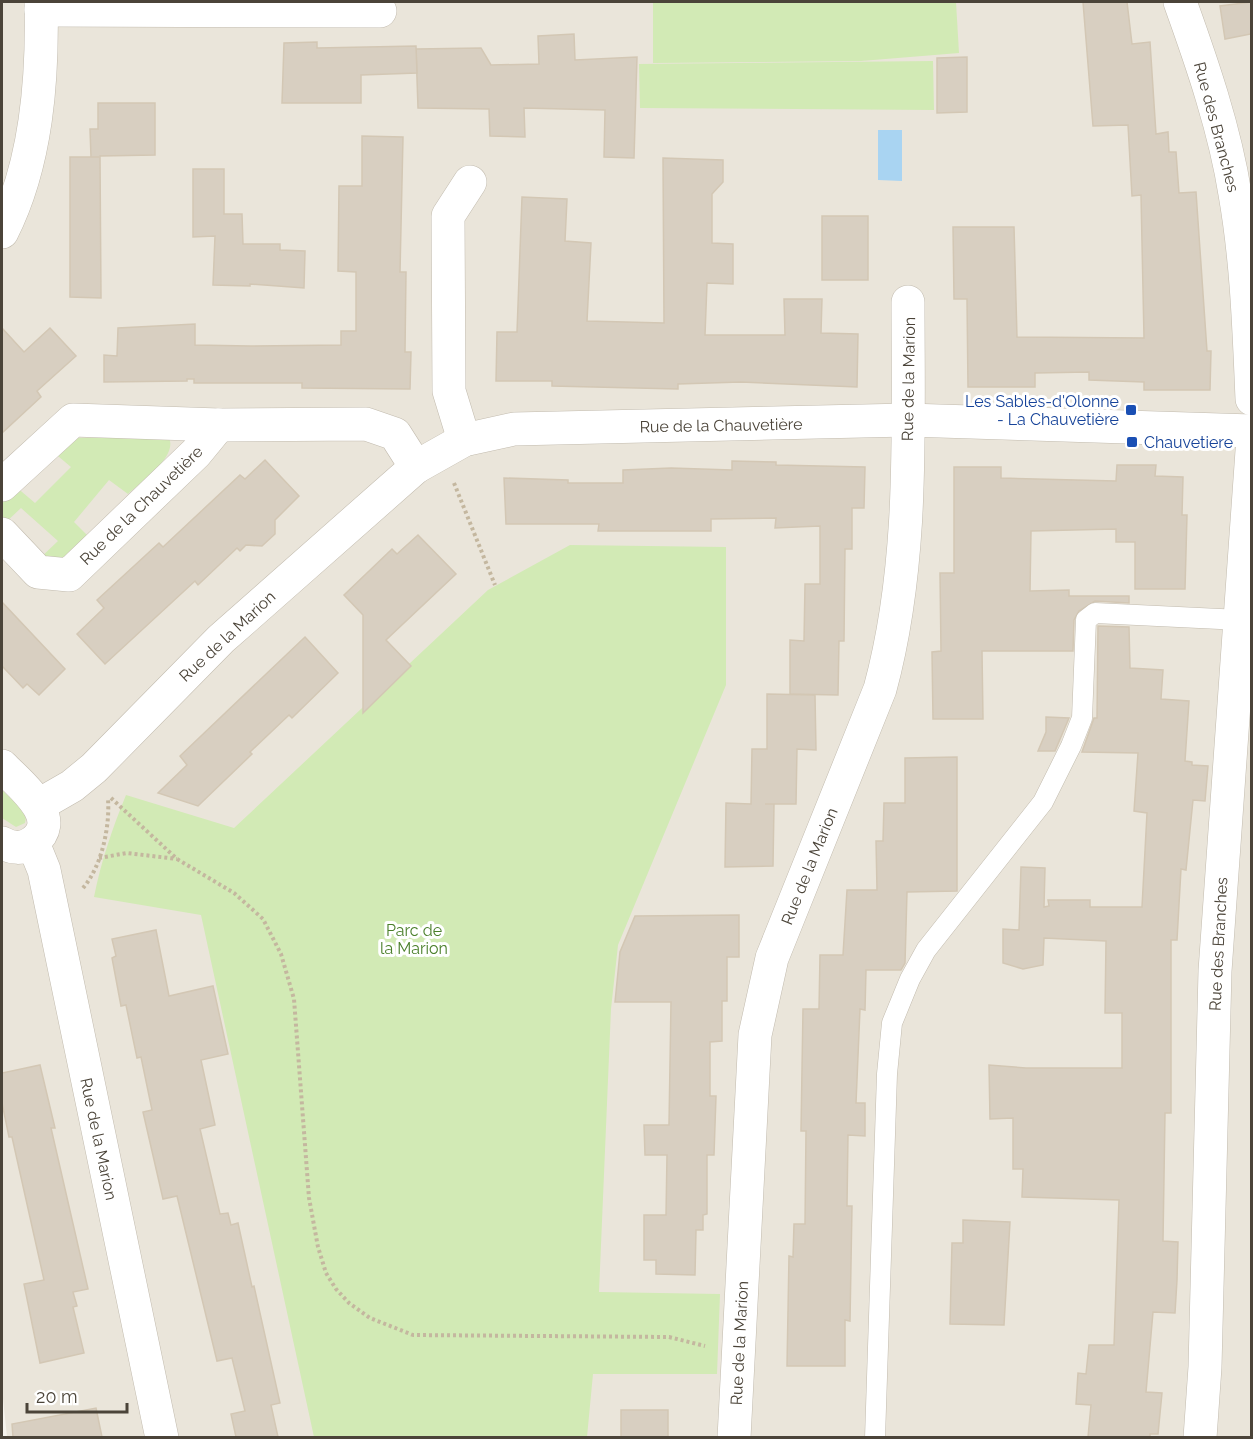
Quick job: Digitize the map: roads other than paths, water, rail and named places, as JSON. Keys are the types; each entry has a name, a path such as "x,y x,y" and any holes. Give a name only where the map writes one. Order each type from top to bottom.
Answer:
{"street":[{"name":"Rue des Branches","path":"1180,2 1203,68 1235,193 1247,290 1251,399"},
{"path":"2,232 20,183 34,127 40,74 41,6 380,11"},
{"path":"440,453 449,391 448,216 470,182"},
{"name":"Rue de la Marion","path":"734,1437 755,1035 772,958 880,689 891,651 904,573 908,302"},
{"name":"Rue de la Chauvetière","path":"2,484 73,420 219,425 366,424 440,453 514,429 908,420 1251,431"},
{"name":"Rue de la Chauvetière","path":"2,534 38,572 69,575 196,453 219,425"},
{"name":"Rue des Branches","path":"1200,1437 1205,1367 1215,971 1251,452"},
{"name":"Rue de la Marion","path":"39,805 72,786 94,768 221,639 440,453"},
{"path":"2,766 39,805 44,822 42,830 17,843"},
{"name":"Rue de la Marion","path":"17,843 44,870 162,1437"}],"lane":[{"path":"875,1437 887,1074 892,1023 910,979 926,950 1043,802 1071,746 1082,718 1086,620 1095,613 1240,620"}],"water":[{"path":"878,130 902,130 902,181 878,180"}],"place":[{"name":"Les Sables-d'Olonne - La Chauvetière","path":"1131,410"},
{"name":"Chauvetiere","path":"1132,442"}],"park label":[{"name":"Parc de la Marion","path":"414,939"}]}
